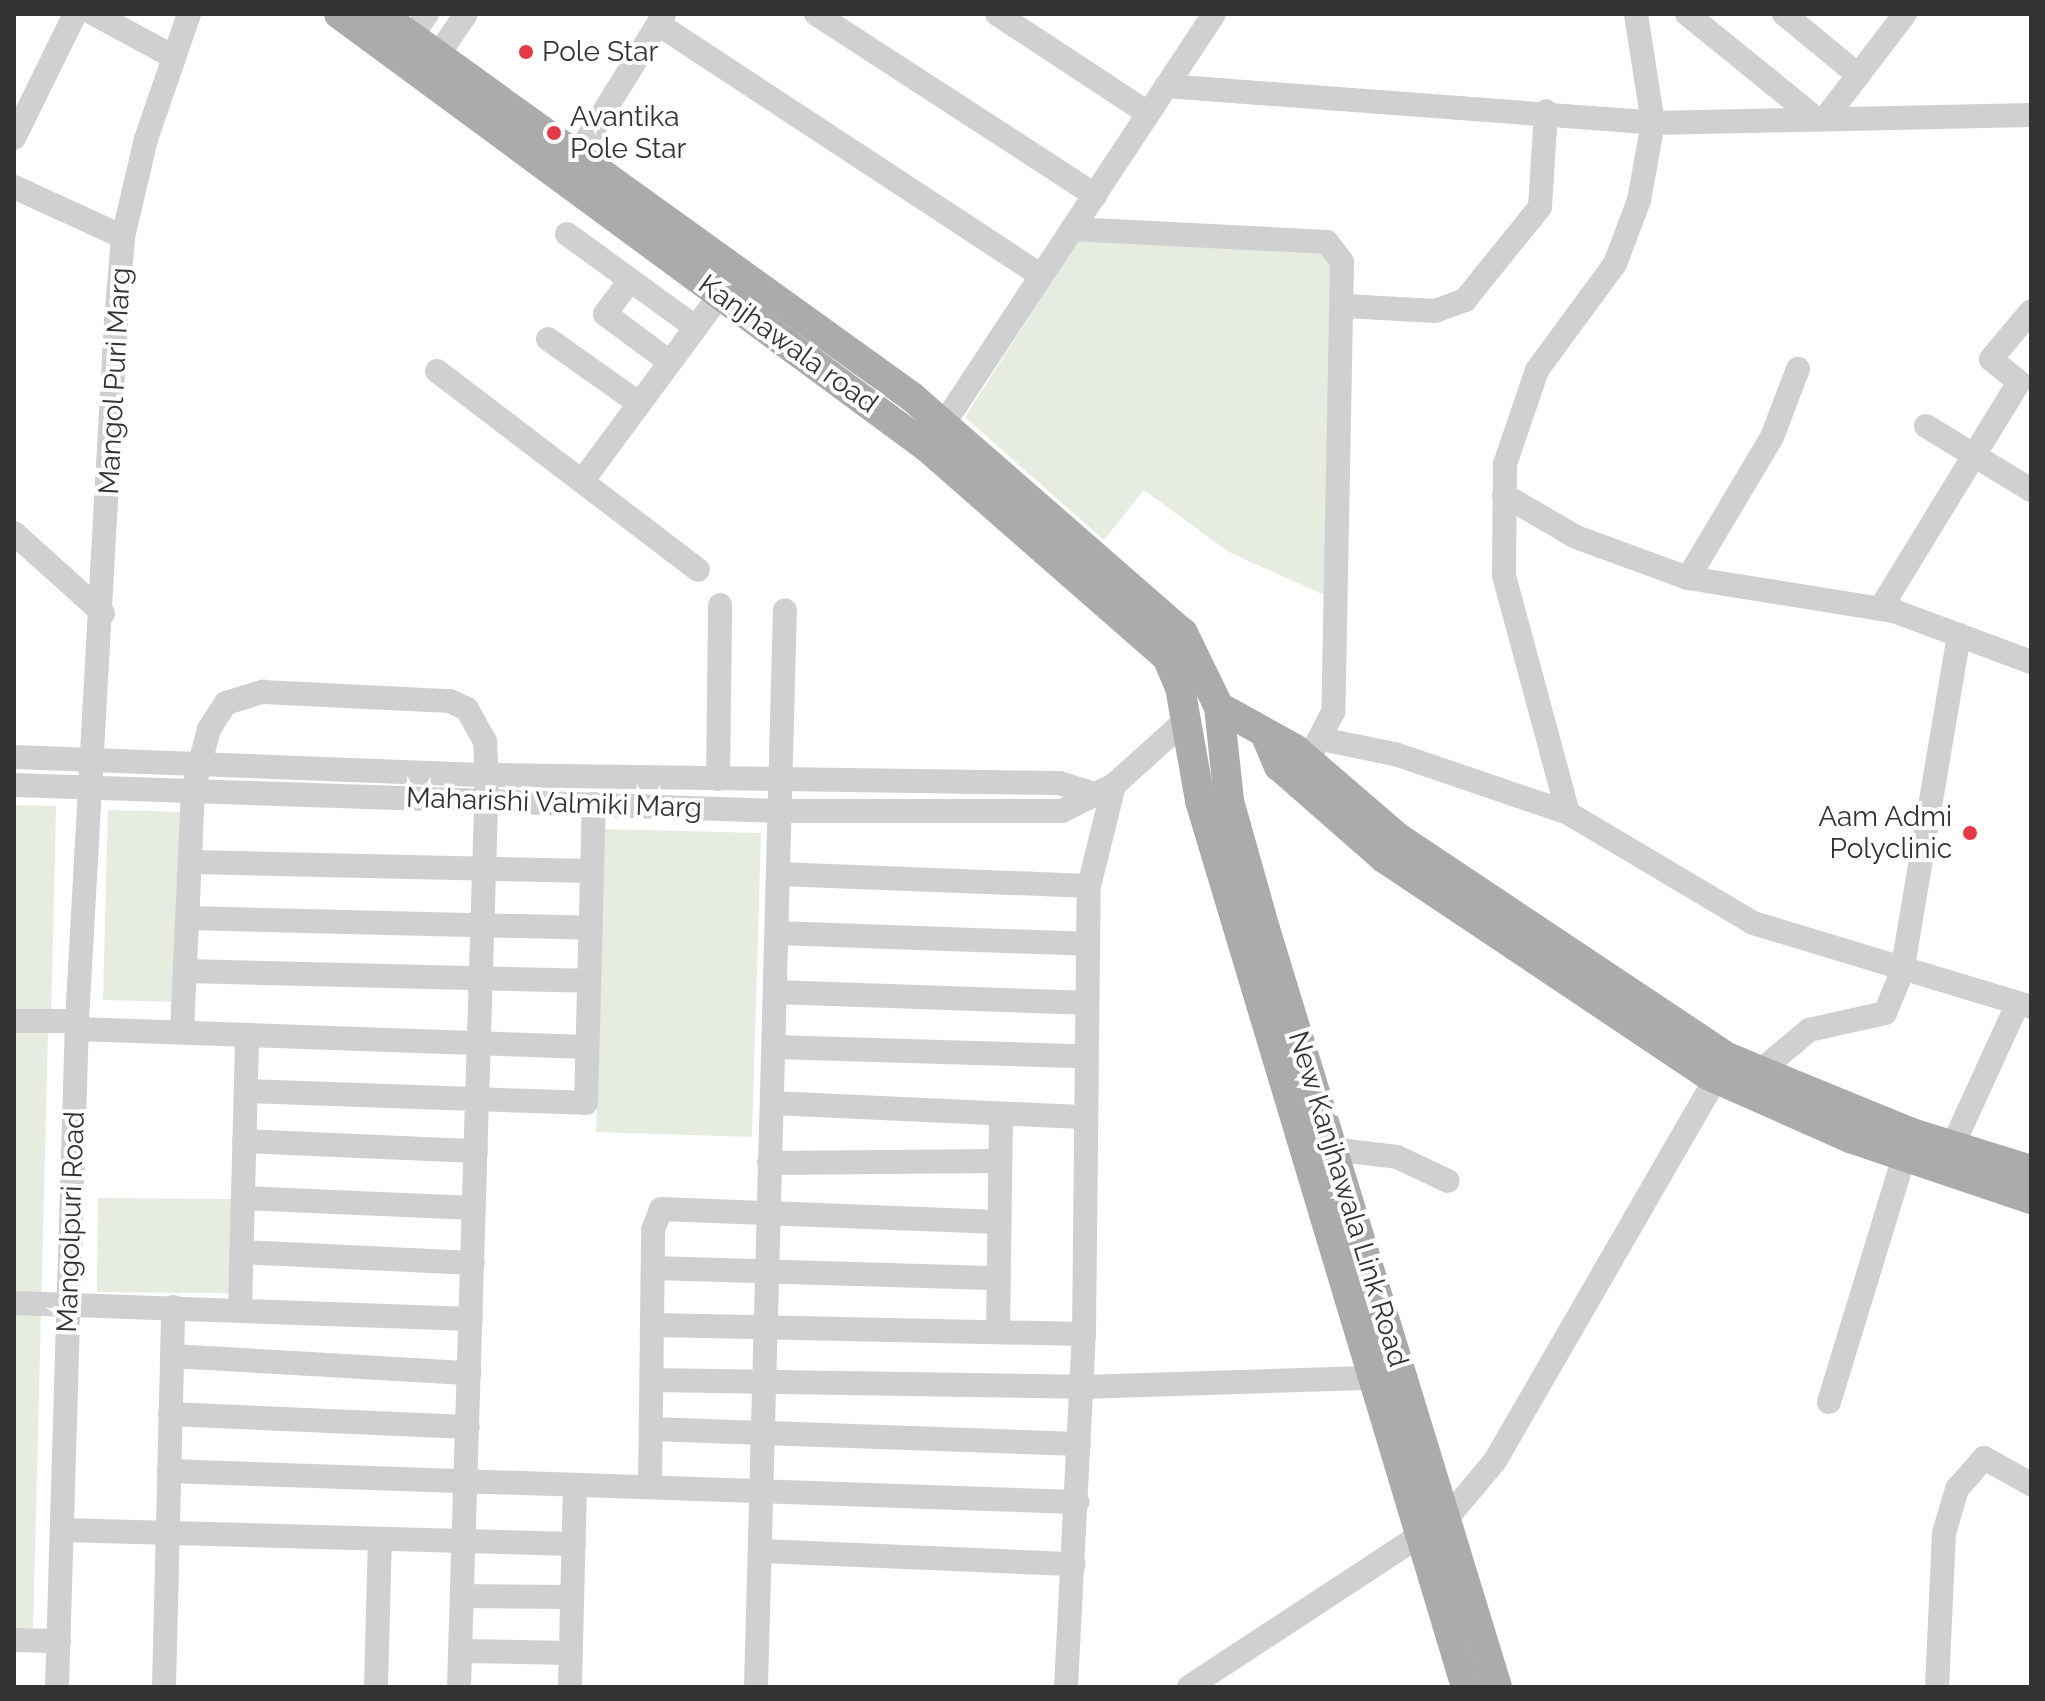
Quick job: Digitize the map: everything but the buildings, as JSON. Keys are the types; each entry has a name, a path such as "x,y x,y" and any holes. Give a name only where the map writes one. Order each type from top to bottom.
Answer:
{"main road":[{"name":"Kanjhawala road","path":"339,14 412,36"},
{"name":"Kanjhawala road","path":"380,14 412,36 431,66 729,283 943,425 1168,618 1199,659 1219,707"},
{"name":"Kanjhawala road","path":"431,66 578,154 928,448 1162,652 1176,672 1187,719"},
{"path":"1187,719 1219,707 1306,758 1384,858 1722,1068 2031,1199"},
{"name":"New Kanjhawala Link Road","path":"1219,707 1229,801 1331,1149 1448,1517 1497,1687"},
{"name":"New Kanjhawala Link Road","path":"1187,719 1200,801 1466,1687"},
{"path":"1722,1068 1759,1072 1865,1129"},
{"path":"1906,1145 1952,1147 2031,1170"}],"street":[{"path":"14,138 75,14"},
{"path":"94,14 174,57"},
{"name":"Mangol Puri Marg","path":"90,758 103,613 123,237 189,14"},
{"path":"431,66 466,14"},
{"path":"816,14 1095,195"},
{"path":"997,14 1148,113"},
{"path":"943,425 1214,14"},
{"path":"1568,813 1504,575 1504,495 1523,399 1615,264 1649,165 1653,123 1636,14"},
{"path":"1687,14 1820,116"},
{"path":"1784,14 1858,75"},
{"path":"1820,116 1858,75 1897,17"},
{"path":"578,154 661,19 1041,276"},
{"path":"1166,86 1546,111 1653,123 1820,116 2031,115"},
{"path":"1345,306 1435,311 1465,300 1540,207 1546,111"},
{"path":"14,187 123,237"},
{"path":"1072,229 1327,242 1342,262 1345,306 1333,712 1306,758"},
{"path":"567,234 695,327"},
{"path":"629,282 605,314 667,360"},
{"path":"583,480 667,360 729,283"},
{"path":"1880,609 2019,382 1991,359 2031,311"},
{"path":"548,339 637,402"},
{"path":"1688,578 1772,437 1798,369"},
{"path":"437,371 698,570"},
{"path":"1926,426 1977,451 2031,490"},
{"path":"1504,495 1576,537 1688,578 1880,609 2031,662"},
{"path":"14,533 103,613"},
{"path":"718,779 720,605"},
{"path":"756,1687 785,610"},
{"path":"1759,1072 1809,1030 1878,1020 1902,972 1959,635"},
{"path":"182,1032 193,790 199,763 226,703 263,692 450,701 479,723 487,775 487,802 459,1687"},
{"name":"Maharishi Valmiki Marg","path":"14,785 781,811 1062,811 1088,792 1114,785 1187,719"},
{"path":"1306,758 1395,754 1568,813 1753,923 1902,972 2025,1005 1952,1147"},
{"name":"Maharishi Valmiki Marg","path":"14,757 487,775 1059,783 1088,792"},
{"name":"Mangolpuri Road","path":"57,1687 77,1025 90,758"},
{"path":"664,806 665,778"},
{"path":"1066,1687 1084,1334 1082,1117 1089,886 1114,785"},
{"path":"246,1091 586,1103 594,804"},
{"path":"190,862 592,871"},
{"path":"779,874 1089,886"},
{"path":"187,918 483,928 591,928"},
{"path":"777,933 1087,944"},
{"path":"185,971 482,981 589,981"},
{"path":"775,992 1085,1003"},
{"path":"14,1021 247,1035 587,1047"},
{"path":"240,1309 247,1035"},
{"path":"774,1047 1083,1056"},
{"path":"1189,1687 1448,1517 1495,1461 1722,1068"},
{"path":"772,1103 1082,1117"},
{"path":"998,1330 1001,1114"},
{"path":"244,1141 476,1151"},
{"path":"1829,1402 1906,1145"},
{"path":"1331,1149 1397,1157 1448,1181"},
{"path":"769,1163 1000,1161"},
{"path":"243,1198 474,1208"},
{"path":"650,1487 653,1219 661,1209 770,1218 999,1222"},
{"path":"241,1252 473,1263"},
{"path":"653,1268 999,1278"},
{"path":"14,1303 471,1319"},
{"path":"164,1687 173,1307"},
{"path":"653,1325 1084,1334"},
{"path":"172,1356 470,1373"},
{"path":"652,1380 1081,1387 1373,1378"},
{"path":"170,1414 468,1427"},
{"path":"651,1429 1079,1444"},
{"path":"1937,1687 1944,1533 1957,1489 1984,1458 2031,1484"},
{"path":"169,1471 466,1484 650,1487 1077,1502"},
{"path":"570,1687 575,1485"},
{"path":"62,1530 574,1544"},
{"path":"376,1687 380,1539"},
{"path":"760,1551 1074,1564"},
{"path":"463,1596 572,1597"},
{"path":"14,1640 59,1641"},
{"path":"461,1651 571,1653"}],"shaded area":[{"path":"1079,239 1330,254 1331,598 1229,552 1144,490 1104,540 965,417"},
{"path":"14,805 56,806 51,1017 14,1016"},
{"path":"108,810 184,812 179,1002 103,1000"},
{"path":"605,829 761,833 752,1137 596,1132"},
{"path":"14,1030 48,1031 33,1631 14,1630"},
{"path":"98,1198 232,1199 231,1293 97,1292"}],"place":[{"name":"Pole Star","path":"526,52"},
{"name":"Avantika Pole Star","path":"554,133"},
{"name":"Aam Admi Polyclinic","path":"1970,833"}]}
